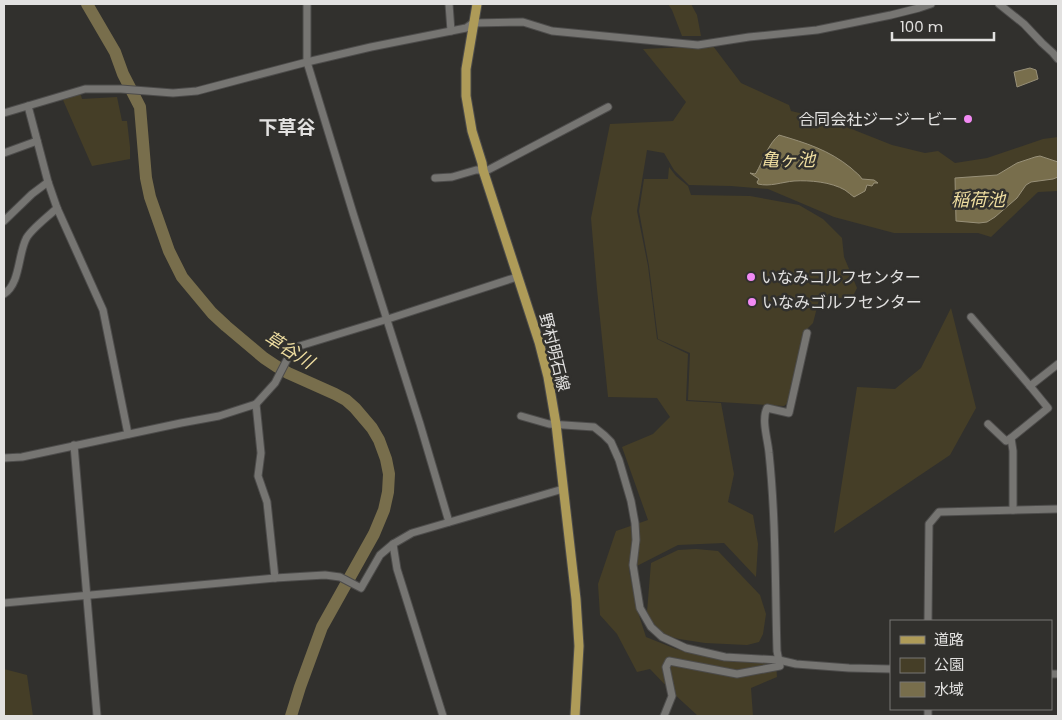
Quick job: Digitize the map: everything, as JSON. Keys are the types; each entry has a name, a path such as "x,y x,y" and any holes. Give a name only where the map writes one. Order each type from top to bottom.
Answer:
{"main road":[{"name":"野村明石線","path":"477,4 466,69 466,96 472,132 483,170 539,342 548,377 556,424 576,599 579,646 575,716"}],"street":[{"path":"307,4 307,62 449,522"},
{"path":"449,4 451,31"},
{"path":"4,114 85,89 121,89 173,93 197,91 307,62 466,28 473,23 523,22 552,31 698,44 749,36 817,30 891,15 931,4"},
{"path":"999,4 1024,24 1058,59"},
{"path":"28,106 48,182 57,208 103,310 128,434"},
{"path":"435,178 452,177 476,170 488,170 608,107"},
{"path":"4,153 37,141"},
{"path":"4,222 32,194 48,182"},
{"path":"4,294 10,290 14,281 26,238 57,208"},
{"path":"4,458 22,457 219,416 256,404 274,383 292,348 388,320 517,277"},
{"path":"971,316 1048,408 1006,441 988,424"},
{"path":"664,716 672,696 666,667 669,661 737,674 780,666 777,651 773,499 764,414 767,408 790,413 807,333"},
{"path":"1030,386 1058,364"},
{"path":"256,404 260,453 258,476 267,502 274,578"},
{"path":"521,416 548,424 594,427 611,442 619,460 635,523 636,540 633,565 640,608 651,628 662,637 686,648 726,657 779,660 796,664 849,668 890,669"},
{"path":"1010,438 1013,451 1013,510"},
{"path":"74,445 97,716"},
{"path":"4,603 325,575 340,577 361,588 380,555 393,544 412,533 563,489"},
{"path":"928,620 928,524 939,512 1058,510"},
{"path":"393,544 397,569 443,716"}],"green space":[{"path":"668,4 691,4 697,15 701,36 682,36"},
{"path":"713,46 741,83 789,105 791,111 829,120 892,145 925,153 938,151 955,163 987,158 1043,139 1058,137 1058,191 1038,192 991,237 978,233 894,233 834,217 768,189 689,185 674,170 664,153 647,150 637,211 648,266 657,339 688,354 686,401 721,403 734,474 728,502 753,515 758,544 756,577 724,543 678,545 629,570 636,606 646,637 676,649 742,661 776,664 777,677 751,688 753,716 698,716 650,669 637,672 617,634 600,615 598,584 616,531 648,520 622,447 653,434 670,417 657,398 608,397 591,218 610,124 673,121 686,102 643,49"},
{"path":"80,92 82,99 117,97 122,121 127,121 130,159 92,166 63,100"},
{"name":"いなみコルフセンター","path":"669,167 688,186 691,195 750,196 799,205 823,219 842,238 844,257 857,288 853,296 842,298 820,296 813,323 804,332 789,402 784,406 688,400 690,353 658,339 649,266 639,211 644,179 668,179"},
{"path":"951,308 976,408 950,455 834,533 857,387 895,389 921,368"},
{"path":"678,550 718,551 760,595 766,614 763,634 759,642 747,645 705,643 664,635 656,628 647,612 651,563"},
{"path":"4,669 27,675 33,716 4,716"}],"water":[{"path":"1030,68 1036,70 1038,79 1017,87 1014,72"},
{"name":"亀ヶ池","path":"779,135 826,152 843,162 862,179 874,180 878,183 874,183 872,186 867,185 865,191 854,197 839,187 820,182 800,181 772,185 758,184 759,179 750,173 756,173 769,148"},
{"name":"稲荷池","path":"1040,156 1058,162 1058,177 1031,182 1026,185 1017,198 987,222 956,221 955,178 997,175 1017,163"}],"waterway":[{"name":"草谷川","path":"87,4 115,52 123,74 140,107 146,178 150,197 169,251 182,277 212,313 264,358 288,373 346,400 355,408 372,428 386,459 389,474 384,510 374,534 322,627 291,716"}],"place":[{"name":"合同会社ジージービー","path":"968,119"},
{"name":"いなみコルフセンター","path":"751,277"},
{"name":"いなみゴルフセンター","path":"752,302"}],"district":[{"name":"下草谷","path":"287,127"}]}
